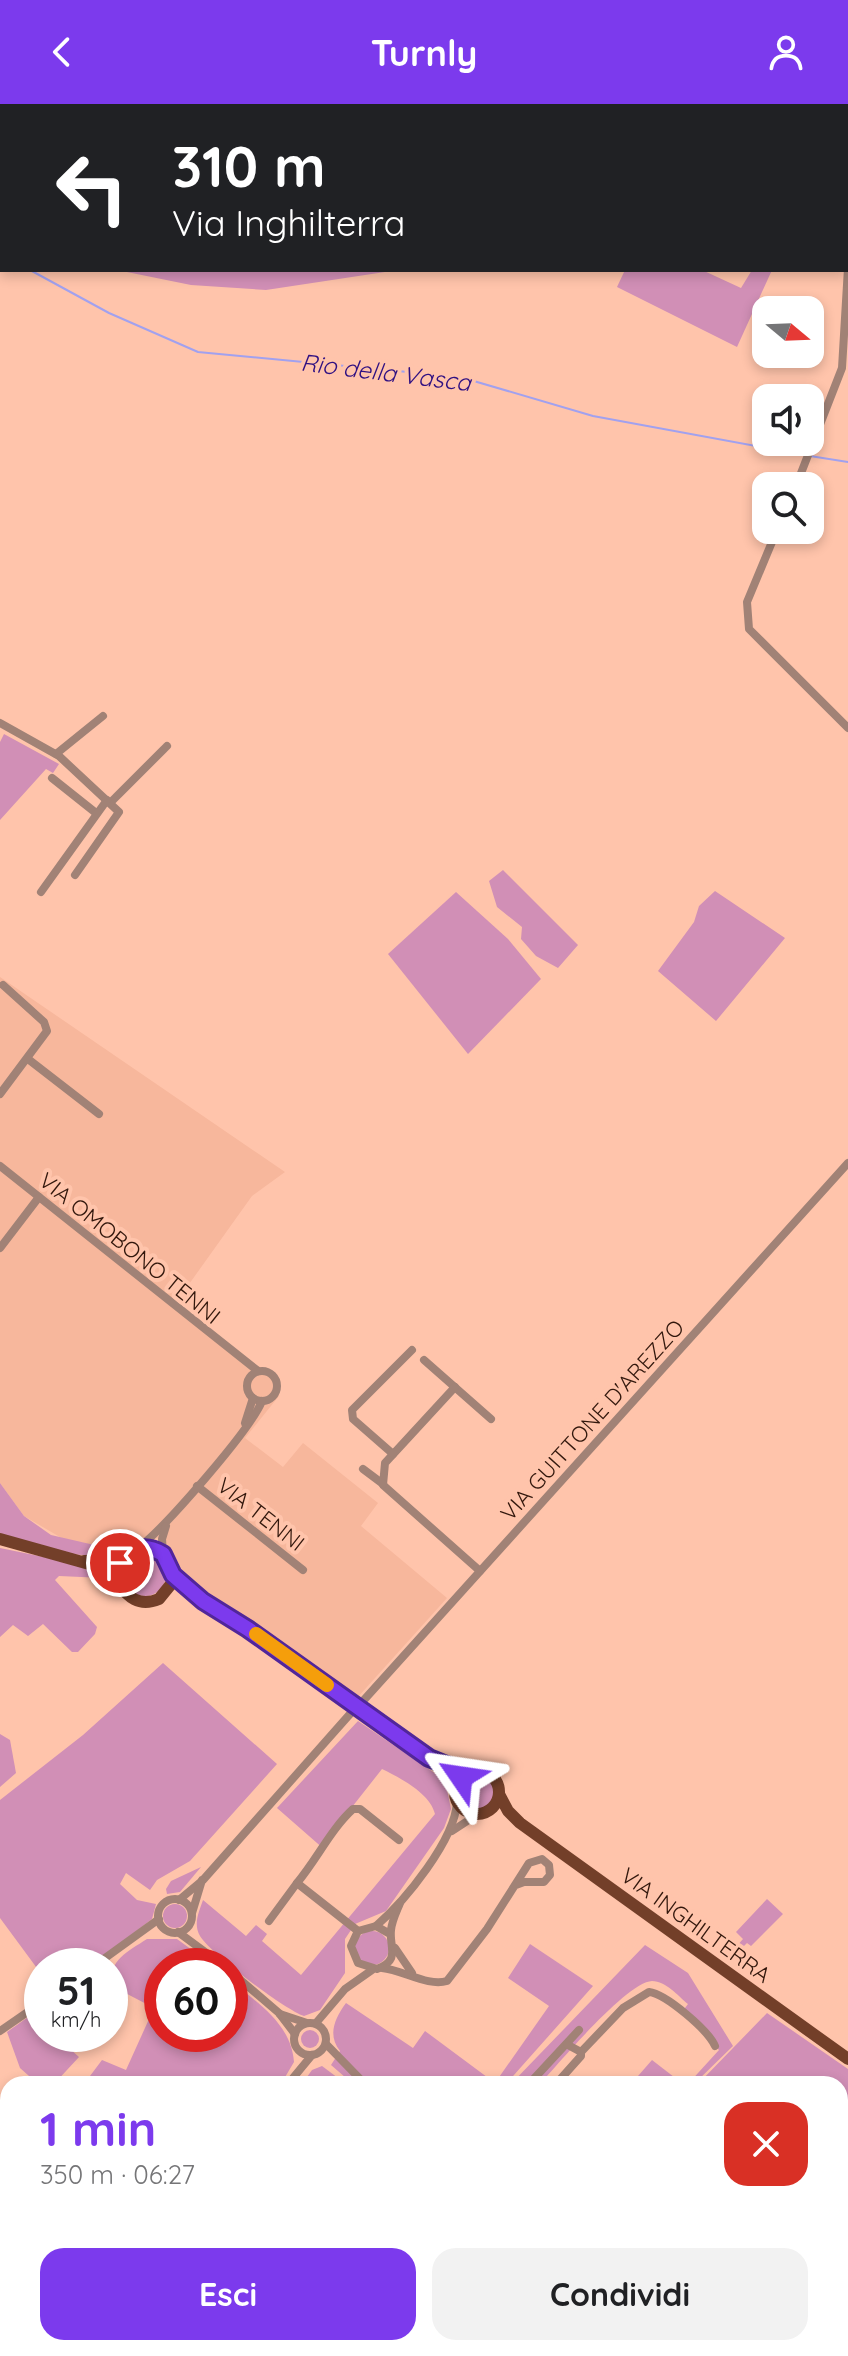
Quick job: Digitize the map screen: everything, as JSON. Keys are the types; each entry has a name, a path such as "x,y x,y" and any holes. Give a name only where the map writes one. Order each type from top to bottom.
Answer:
{"main road":[{"name":"VIA INGHILTERRA","path":"0,1539 84,1561 118,1581 124,1593 140,1602 153,1602 164,1595 181,1595 203,1601"},
{"path":"138,1548 147,1547 163,1554"},
{"name":"VIA INGHILTERRA","path":"84,1561 125,1556 138,1548"},
{"name":"VIA INGHILTERRA","path":"163,1554 173,1575 203,1601 248,1629 429,1758 446,1774 466,1811 520,1823"},
{"path":"118,1581 120,1563 125,1556"},
{"path":"164,1595 173,1575"},
{"name":"VIA INGHILTERRA","path":"429,1758 466,1773 478,1770 489,1773 497,1782 508,1811 520,1823 848,2059"},
{"path":"456,1796 466,1773"},
{"path":"481,1814 495,1806 499,1794"}],"street":[{"path":"802,472 842,368 848,272"},
{"path":"771,544 747,602 749,629 848,728"},
{"path":"56,754 103,716"},
{"path":"0,723 56,754 119,812 75,875"},
{"path":"41,892 96,813 167,746"},
{"path":"52,778 96,813"},
{"path":"0,1094 28,1059 46,1027 3,985"},
{"path":"28,1059 99,1114"},
{"name":"VIA GUITTONE D'AREZZO","path":"363,1701 848,1163"},
{"name":"VIA OMOBONO TENNI","path":"0,1166 258,1371"},
{"path":"0,1248 39,1197"},
{"path":"393,1454 353,1419 352,1410 412,1350"},
{"name":"VIA OMOBONO TENNI","path":"238,1358 249,1379 248,1392 258,1400"},
{"path":"424,1360 491,1419"},
{"path":"138,1548 170,1518 251,1423 258,1400 275,1394 277,1384 272,1375 258,1371 249,1379"},
{"path":"383,1485 385,1463 455,1387"},
{"path":"363,1469 480,1571"},
{"name":"VIA TENNI","path":"197,1486 303,1570"},
{"path":"163,1554 162,1539 170,1518"},
{"path":"120,1948 160,1923 164,1903 179,1900 203,1880 350,1714"},
{"path":"356,1935 376,1926 400,1903 448,1834 456,1796"},
{"path":"269,1921 325,1850 330,1835 353,1809 360,1809 399,1840"},
{"path":"448,1834 481,1814"},
{"path":"178,1932 188,1926 203,1880"},
{"path":"297,1883 356,1935 354,1959 345,1989 334,2005 325,2030 326,2044 356,2076"},
{"path":"354,1959 377,1969 412,1973 430,1983 447,1981 516,1885"},
{"path":"179,1900 192,1913"},
{"path":"400,1903 390,1934 395,1948 412,1973"},
{"path":"160,1923 203,1948"},
{"path":"188,1926 198,1944"},
{"path":"376,1926 390,1934"},
{"path":"345,1989 391,1960 395,1948"},
{"path":"248,1986 279,2013 295,2034 300,2051 297,2070"},
{"path":"562,2076 623,2008 649,1992 658,1993 669,2001 715,2046"},
{"path":"295,2034 334,2005"},
{"path":"279,2013 325,2030"},
{"path":"0,2031 24,2014"},
{"path":"537,2076 579,2030"},
{"path":"293,2076 326,2044"},
{"path":"568,2045 581,2052"},
{"path":"300,2051 343,2064"}],"shaded area":[{"path":"127,272 385,272 266,290 191,285"},
{"path":"624,272 706,272 741,288 751,272 771,272 760,296 752,296 752,314 737,347 617,287"},
{"path":"4,734 59,764 53,773 46,769 0,820 0,742"},
{"path":"503,870 578,945 558,968 536,956 521,939 522,927 497,907 489,881"},
{"path":"715,891 785,938 716,1021 658,971 694,922 699,906"},
{"path":"456,892 508,939 541,979 468,1054 388,954"},
{"path":"0,977 285,1172 252,1196 177,1301 237,1353 256,1366 266,1368 279,1379 279,1396 245,1438 283,1467 303,1443 378,1503 361,1526 447,1598 357,1698 246,1619 187,1583 166,1549 164,1538 147,1539 119,1550 65,1540 24,1516 0,1483"},
{"path":"0,1483 24,1516 51,1535 116,1550 135,1543 119,1551 102,1555 68,1554 0,1534"},
{"path":"0,1548 83,1565 104,1578 59,1576 55,1580 97,1627 95,1634 78,1652 72,1652 43,1624 28,1636 13,1625 0,1637"},
{"path":"145,1554 160,1560 166,1575 160,1590 145,1596 130,1590 124,1575 130,1560"},
{"path":"163,1663 277,1764 190,1861 157,1880 150,1890 126,1873 120,1884 137,1900 156,1904 152,1919 114,1948 24,1948 24,1951 0,1918 0,1800 83,1735"},
{"path":"358,1721 436,1774 446,1785 451,1809 444,1828 386,1911 355,1924 345,1939 345,1973 320,2010 304,2016 248,1979 248,1948 211,1948 200,1936 197,1918 203,1900 246,1936 256,1925 267,1934 262,1941 301,1975 435,1814 421,1793 382,1769 330,1835 325,1850 277,1808"},
{"path":"0,1734 10,1740 16,1773 0,1787"},
{"path":"478,1775 490,1780 495,1792 490,1804 478,1809 466,1804 461,1792 466,1780"},
{"path":"201,1867 180,1892 167,1894 166,1889 171,1881"},
{"path":"767,1899 783,1914 751,1946 747,1943 731,1959 728,1956 743,1939 736,1932"},
{"path":"175,1904 184,1907 187,1916 184,1925 175,1928 166,1925 163,1916 166,1907"},
{"path":"372,1931 384,1936 389,1948 384,1960 372,1965 360,1960 355,1948 360,1936"},
{"path":"147,1939 177,1939 189,1948 144,1948 144,2003 128,1994 128,1951"},
{"path":"530,1944 593,1986 513,2076 500,2076 549,2006 508,1978"},
{"path":"645,1945 688,1973 733,2046 702,2076 695,2076 719,2050 682,2012 688,2004 667,1986 652,1981 641,1985 611,2008 547,2076 519,2076"},
{"path":"248,1995 280,2025 287,2036 294,2062 286,2076 90,2076 102,2060 126,2070 144,2030 144,2052 248,2052"},
{"path":"346,2003 413,2048 425,2031 486,2076 344,2076 331,2065 340,2051 334,2039 334,2027"},
{"path":"767,2013 848,2069 848,2076 706,2076"},
{"path":"24,2020 24,2052 73,2052 79,2057 61,2076 29,2076 20,2068 7,2032"},
{"path":"306,2030 314,2030 319,2039 317,2046 306,2048 301,2043 301,2035"},
{"path":"652,2060 673,2076 638,2076"},
{"path":"322,2066 335,2076 308,2076 312,2070"}],"waterway":[{"name":"Rio della Vasca","path":"34,272 109,313 198,352 460,377 593,416 752,445"},
{"name":"Rio della Vasca","path":"810,456 848,462"}],"slow traffic":[{"path":"256,1634 327,1685"}],"route":[{"path":"120,1563 138,1548 147,1547 163,1554 172,1567 173,1575 184,1587 429,1758 466,1773 461,1777"}]}
